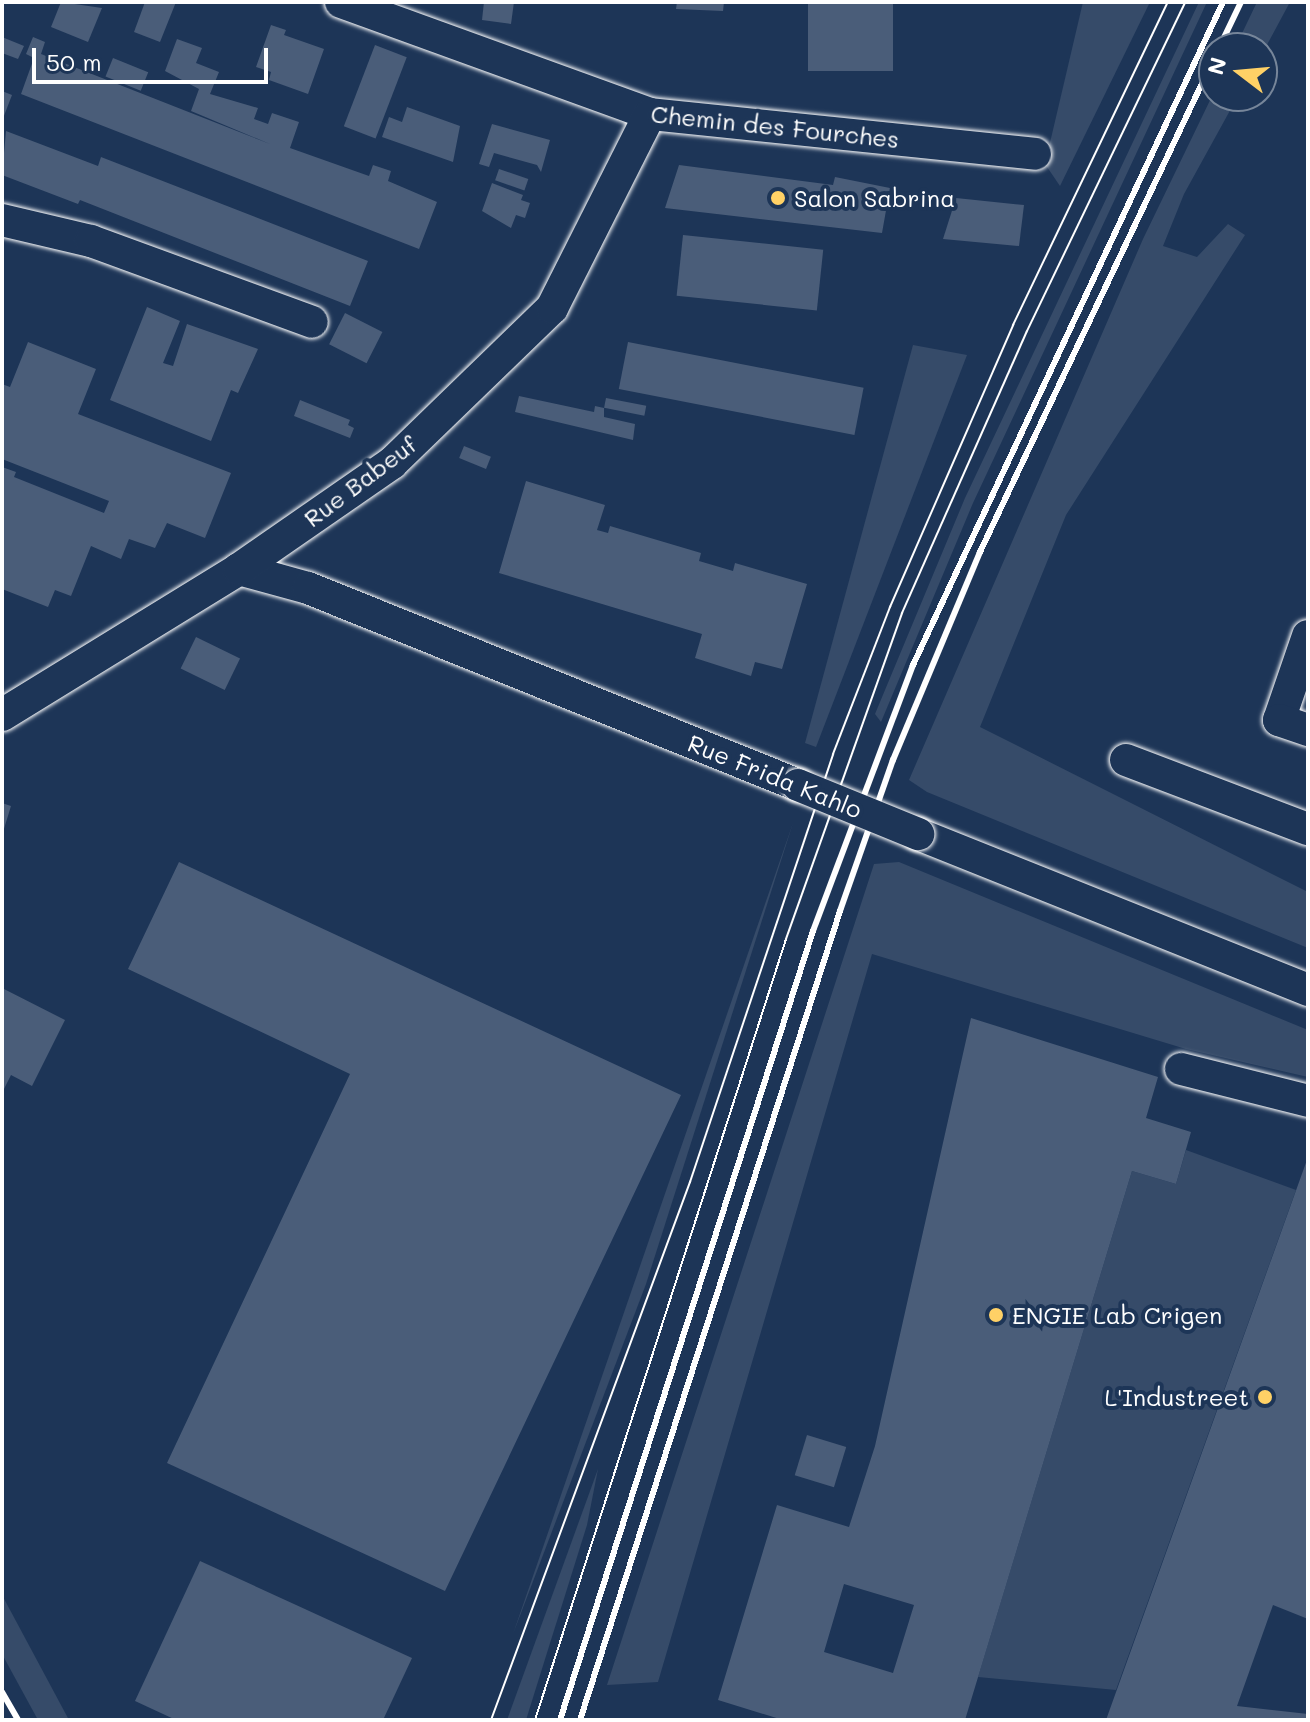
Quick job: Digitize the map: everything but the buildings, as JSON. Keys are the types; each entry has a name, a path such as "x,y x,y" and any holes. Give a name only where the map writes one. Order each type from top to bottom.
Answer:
{"street":[{"name":"Chemin des Fourches","path":"341,2 650,114 1035,154"},
{"name":"Rue Babeuf","path":"2,715 239,569 392,463 552,308 650,114"},
{"path":"2,220 91,241 312,322"},
{"name":"Rue Frida Kahlo","path":"239,569 308,588 1308,990"},
{"path":"1308,636 1279,720 1308,730"},
{"path":"1126,760 1308,829"},
{"path":"1181,1069 1308,1101"}],"shaded area":[{"path":"1083,2 1150,2 1060,186 1045,164"},
{"path":"1199,2 1207,2 973,503 881,722 875,714 965,498"},
{"path":"1257,2 1290,2 1274,32 1243,32"},
{"path":"1204,112 1229,112 1184,194 1163,246 1197,257 1228,224 1245,235 1066,515 980,727 1308,892 1308,948 927,792 909,780 1143,239"},
{"path":"913,345 967,355 816,747 805,743"},
{"path":"793,823 646,1284 513,1634"},
{"path":"899,862 1308,1030 1308,1077 1186,1049 872,954 658,1682 607,1685 874,864"},
{"path":"1186,1150 1296,1190 1116,1690 978,1677 1132,1171 1176,1184"},
{"path":"598,1469 587,1525 526,1720 507,1720"},
{"path":"2,1595 69,1720 38,1720 2,1654"}],"tram line":[{"path":"491,1720 690,1182 833,754 890,607 1013,325 1168,2"},
{"path":"535,1720 786,939 902,613 1027,331 1185,2"}],"railway":[{"path":"560,1720 813,931 913,665 1223,2"},
{"path":"1227,32 1241,2"},
{"path":"580,1720 840,911 893,760 980,552 1198,92"},
{"path":"2,1692 18,1720"}],"place":[{"name":"Salon Sabrina","path":"778,198"},
{"name":"ENGIE Lab Crigen","path":"996,1315"},
{"name":"L'Industreet","path":"1265,1397"}]}
